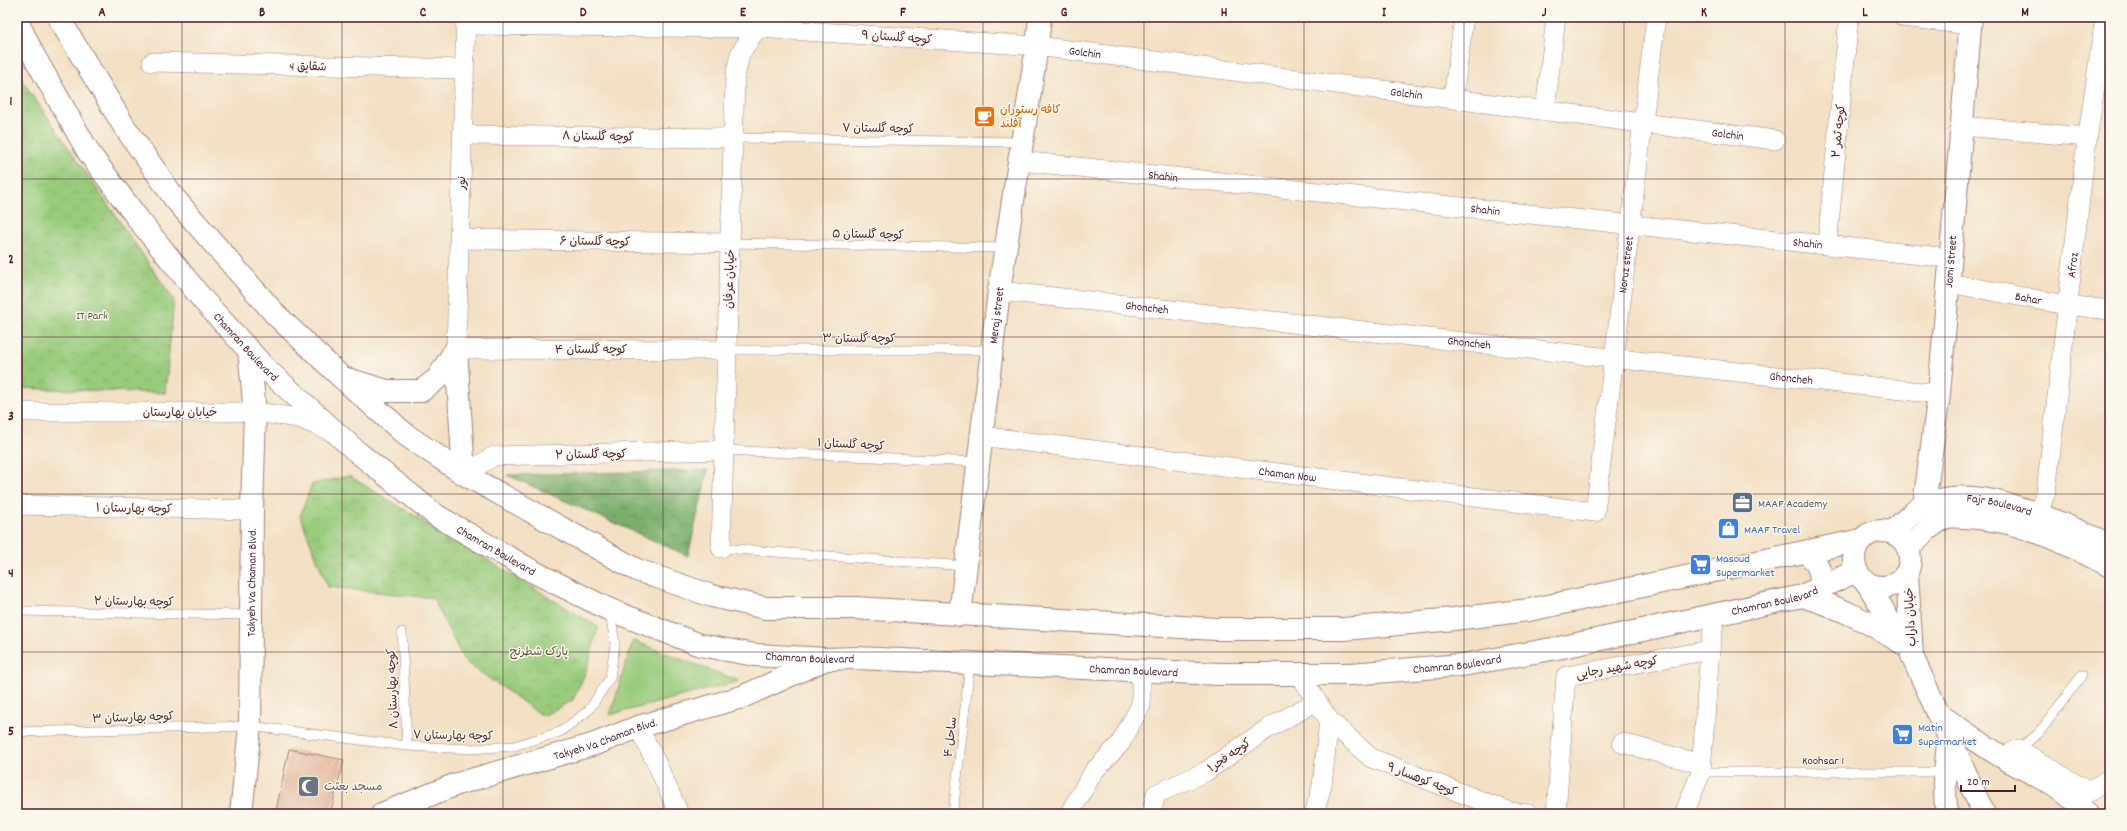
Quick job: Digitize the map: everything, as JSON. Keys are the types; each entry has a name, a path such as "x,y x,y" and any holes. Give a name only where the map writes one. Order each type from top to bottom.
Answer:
{"main road":[{"path":"58,17 124,126 175,199 276,314 340,376 406,435 464,474 637,570 712,596 766,608 854,608 1216,629 1344,629 1454,619 1529,610 1861,540 1876,531 1892,532 1904,540 1911,555 1907,573 1894,585 1881,587 1862,577"},
{"name":"Meraj street","path":"960,615 991,350 1037,46 1040,17"},
{"name":"Chamran Boulevard","path":"17,21 34,56 90,153 138,219 203,300 265,368 339,435 437,516 534,572 610,610 700,645 755,655 826,659 856,658 1220,674 1351,674 1462,665 1538,652 1715,616 1812,592 1862,577"},
{"name":"Jami Street","path":"1924,505 1939,394 1971,21"},
{"path":"340,376 387,391 422,391 436,379 456,349"},
{"path":"456,349 464,474"},
{"name":"Takyeh Va Chaman Blvd.","path":"241,814 250,726 250,614 256,412 249,350"},
{"name":"Fajr Boulevard","path":"1892,532 1924,505 1955,497 1985,500 2038,513 2110,545"},
{"name":"Fajr Boulevard","path":"1908,547 1936,523 1948,517 1975,518 2002,522 2038,531 2110,566"},
{"path":"1861,540 1854,554 1862,577 1907,650"},
{"path":"1806,552 1819,568 1822,578 1812,592 1830,605 1858,616 1907,650"},
{"name":"خیابان داراب","path":"1907,573 1907,650 1984,814"},
{"name":"Takyeh Va Chaman Blvd.","path":"395,812 457,784 595,744 638,727 742,697 826,659"},
{"path":"1938,714 2011,753 2079,804 2087,814"},
{"path":"1947,814 1944,794 1944,772 1949,738"}],"street":[{"path":"1453,99 1464,17"},
{"path":"1545,111 1556,17"},
{"name":"Noruz street","path":"1595,512 1656,17"},
{"name":"کوچه ثمر ۲","path":"1827,245 1849,17"},
{"path":"1903,17 1971,21"},
{"name":"Afroz","path":"2038,513 2046,492 2066,305 2087,137 2105,17"},
{"name":"کوچه گلستان ۹","path":"466,21 760,23 1037,46"},
{"name":"نور","path":"456,349 466,21"},
{"name":"خیابان عرفان","path":"721,548 735,77 740,54 760,23"},
{"name":"Golchin","path":"1037,46 1775,140"},
{"name":"شقایق 4","path":"152,62 464,69"},
{"path":"1962,126 2087,137"},
{"name":"کوچه گلستان ۸","path":"462,135 733,138"},
{"name":"Shahin","path":"1021,152 1630,225 1950,258"},
{"name":"کوچه گلستان ۶","path":"459,239 730,243"},
{"name":"Bahar","path":"1948,283 2066,305 2110,310"},
{"name":"Ghoncheh","path":"999,291 1939,394"},
{"name":"کوچه گلستان ۴","path":"456,349 727,350"},
{"name":"خیابان بهارستان","path":"17,412 256,412 299,418 339,435"},
{"name":"Chaman Now","path":"980,436 1595,512"},
{"name":"کوچه گلستان ۲","path":"464,474 494,456 724,450"},
{"name":"کوچه بهارستان ۱","path":"17,505 252,510"},
{"path":"1684,814 1701,768 1710,650 1715,616"},
{"name":"کوچه شهید رجایی","path":"1556,814 1566,676 1710,650"},
{"path":"1069,814 1094,770 1120,744 1141,705 1141,670"},
{"name":"کوچه کوهسار ۹","path":"1300,674 1329,720 1371,758 1510,812 1528,814"},
{"name":"کوچه فجر۱","path":"1151,814 1156,794 1205,772 1267,729 1317,701"},
{"path":"1314,814 1322,786 1329,720"},
{"path":"638,727 657,764 679,814"},
{"path":"1622,743 1701,768"},
{"path":"2011,753 2089,792 2110,778"}],"lane":[{"name":"کوچه گلستان ۷","path":"733,138 1021,152"},
{"name":"کوچه گلستان ۵","path":"730,243 1006,248"},
{"name":"کوچه گلستان ۳","path":"727,350 991,350"},
{"name":"کوچه گلستان ۱","path":"724,450 977,462"},
{"path":"721,548 965,566"},
{"name":"کوچه بهارستان ۷","path":"250,726 407,746 470,749 514,746 560,732 589,710 610,678 615,644 610,610"},
{"name":"کوچه بهارستان ۲","path":"17,611 250,614"},
{"name":"کوچه بهارستان ۸","path":"402,632 407,746"},
{"name":"ساحل ۴","path":"953,814 970,663"},
{"path":"2011,753 2038,733 2082,675"},
{"name":"کوچه بهارستان ۳","path":"17,732 250,726"},
{"name":"Koohsar 1","path":"1701,768 1944,772"}],"green space":[{"name":"IT Park","path":"17,73 174,300 165,393 17,388"},
{"path":"708,470 688,556 507,475"},
{"name":"پارک شطرنج","path":"349,476 598,627 587,669 573,700 543,716 464,661 433,598 328,587 300,516 312,484"},
{"path":"634,641 739,681 610,715"}],"building":[{"name":"مسجد بعثت","path":"289,749 344,760 330,814 287,814 276,811"}],"place":[{"name":"کافه رستوران آفلند","path":"985,116"},
{"name":"MAAF Academy","path":"1743,503"},
{"name":"MAAF Travel","path":"1728,529"},
{"name":"Masoud Supermarket","path":"1700,565"},
{"name":"Matin Supermarket","path":"1902,734"},
{"name":"مسجد بعثت","path":"309,786"}]}
